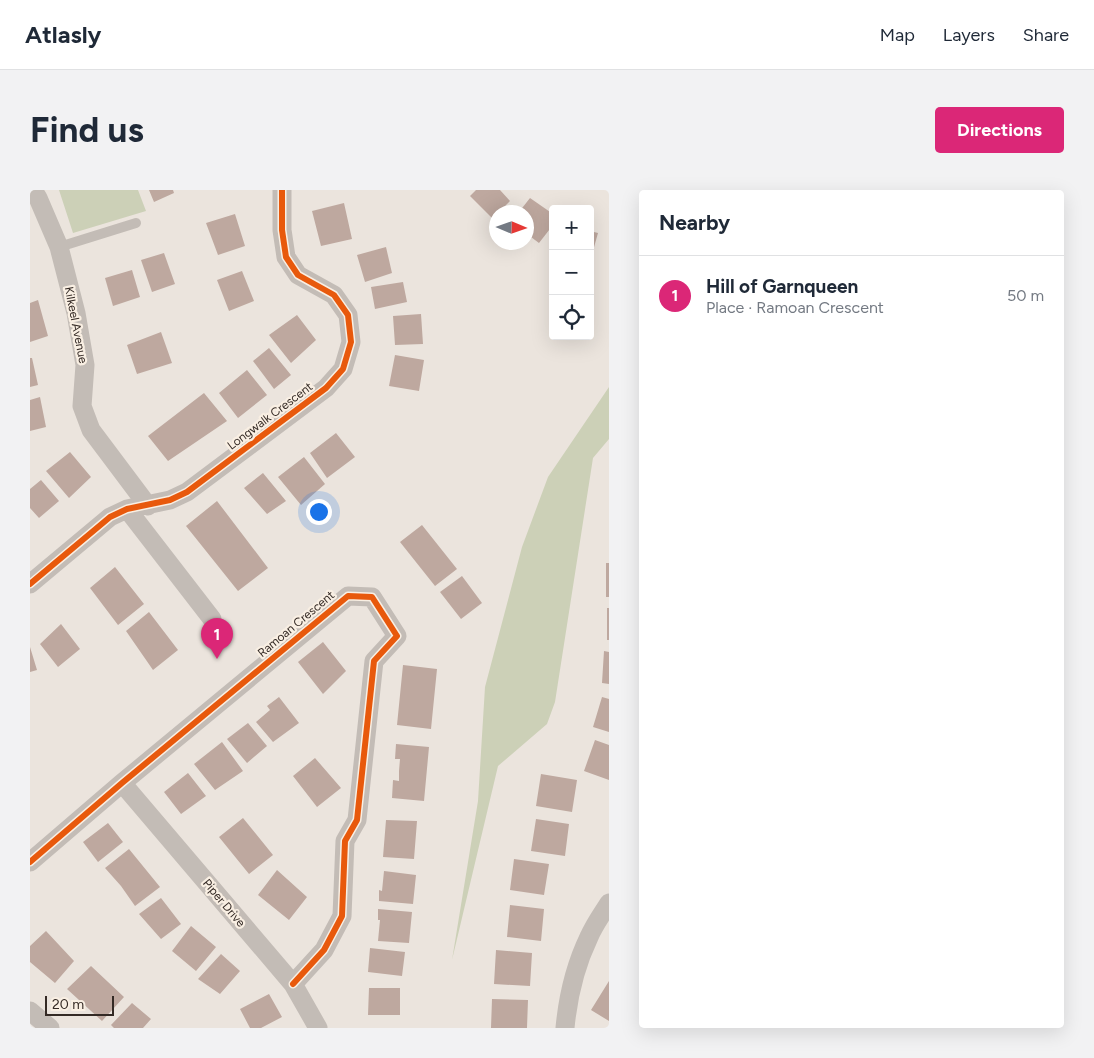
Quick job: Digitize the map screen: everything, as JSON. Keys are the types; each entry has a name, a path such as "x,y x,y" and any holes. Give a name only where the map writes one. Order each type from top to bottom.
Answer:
{"street":[{"name":"Kilkeel Avenue","path":"33,190 59,247 76,314 85,365 82,406 91,430 148,506"},
{"name":"Longwalk Crescent","path":"30,584 110,517 127,509 170,500 187,492 326,388 343,369 351,342 348,315 334,295 298,275 286,258 282,230 282,190"},
{"path":"127,509 212,619"},
{"name":"Ramoan Crescent","path":"30,862 122,783 348,596 372,597 398,636 382,650 374,661 357,820 346,841 342,916 324,950 293,984"},
{"name":"Piper Drive","path":"122,783 293,984 318,1028"},
{"path":"565,1028 567,1002 576,969 589,936 609,903"},
{"path":"30,1011 50,1028"}],"lane":[{"path":"59,247 136,223"}],"green space":[{"path":"59,190 138,190 146,211 73,233"},
{"path":"609,387 609,439 593,458 555,702 547,724 498,766 452,960 478,801 485,687 522,547 548,477"}],"building":[{"path":"149,190 173,190 174,193 154,202"},
{"path":"476,190 500,190 510,201 506,205 489,205 489,215 470,196"},
{"path":"530,198 549,211 549,230 539,243 534,239 534,205 524,205"},
{"path":"344,203 352,239 321,246 312,211"},
{"path":"235,214 245,246 218,255 206,223"},
{"path":"594,232 598,233 594,247"},
{"path":"386,247 392,273 365,282 357,255"},
{"path":"164,253 175,284 152,292 141,260"},
{"path":"132,270 140,297 113,306 105,278"},
{"path":"242,271 254,301 229,311 217,280"},
{"path":"403,282 407,302 375,309 371,287"},
{"path":"38,300 48,336 30,342 30,303"},
{"path":"421,314 423,344 395,345 393,316"},
{"path":"297,315 316,340 291,363 269,335"},
{"path":"161,332 172,363 137,374 127,345"},
{"path":"269,348 291,375 274,389 253,361"},
{"path":"395,355 424,360 419,391 389,386"},
{"path":"30,358 32,358 38,385 30,387"},
{"path":"247,370 267,395 238,418 219,393"},
{"path":"204,393 227,421 168,461 148,436"},
{"path":"40,397 46,427 30,431 30,400"},
{"path":"336,433 355,457 327,478 310,453"},
{"path":"70,452 91,477 69,498 46,471"},
{"path":"304,457 325,484 301,505 278,477"},
{"path":"263,473 286,501 267,514 244,488"},
{"path":"41,480 59,501 39,518 30,508 30,489"},
{"path":"217,501 268,568 238,591 186,526"},
{"path":"422,525 457,569 435,586 400,542"},
{"path":"606,563 609,563 609,597 606,597"},
{"path":"115,567 144,604 118,625 90,588"},
{"path":"462,576 482,603 461,619 440,592"},
{"path":"607,608 609,608 609,640 607,640"},
{"path":"149,612 178,650 153,670 126,631"},
{"path":"61,624 80,649 58,667 40,644"},
{"path":"323,642 346,671 323,694 298,662"},
{"path":"30,647 37,670 30,672"},
{"path":"604,651 609,652 609,684 602,683"},
{"path":"403,665 437,669 431,729 397,725"},
{"path":"279,697 299,723 273,742 256,722 270,710 267,706"},
{"path":"602,697 609,699 609,732 593,727"},
{"path":"248,723 267,746 247,763 227,739"},
{"path":"595,740 609,745 609,780 584,771"},
{"path":"222,742 243,771 215,790 194,764"},
{"path":"396,744 429,747 424,801 392,798 393,780 399,781 400,759 395,759"},
{"path":"315,758 341,788 317,807 293,776"},
{"path":"188,773 206,796 181,814 164,792"},
{"path":"541,774 577,780 572,812 536,806"},
{"path":"243,818 273,855 249,874 219,837"},
{"path":"536,819 569,824 565,856 531,851"},
{"path":"386,820 417,821 414,859 383,857"},
{"path":"108,823 123,842 98,862 83,842"},
{"path":"129,849 160,887 135,906 105,868"},
{"path":"514,859 549,864 544,895 510,890"},
{"path":"277,870 307,897 289,920 258,895"},
{"path":"384,871 416,875 413,904 379,901 379,890 382,891"},
{"path":"161,898 181,924 161,939 139,914"},
{"path":"510,905 544,909 541,941 507,937"},
{"path":"378,909 412,912 409,943 378,941 380,920 378,920"},
{"path":"191,926 216,947 196,971 172,951"},
{"path":"46,931 74,961 55,983 30,962 30,946"},
{"path":"370,948 405,952 402,976 368,972"},
{"path":"496,950 532,953 530,986 494,984"},
{"path":"221,954 240,971 220,994 198,979"},
{"path":"91,966 124,997 102,1021 67,989"},
{"path":"609,981 609,1021 591,1010"},
{"path":"369,988 400,988 400,1015 368,1015"},
{"path":"269,994 282,1017 261,1028 250,1028 240,1009"},
{"path":"492,999 528,1000 527,1028 491,1028"},
{"path":"132,1003 151,1019 143,1028 114,1028 111,1025"}],"cycle path":[{"path":"30,584 110,517 127,509 170,500 187,492 326,388 343,369 351,342 348,315 334,295 298,275 286,257 282,230 282,190"},
{"path":"30,862 122,783 348,596 372,597 397,636 374,661 357,820 345,841 342,916 324,950 293,984"}],"place":[{"name":"Hill of Garnqueen","path":"217,659"}]}
